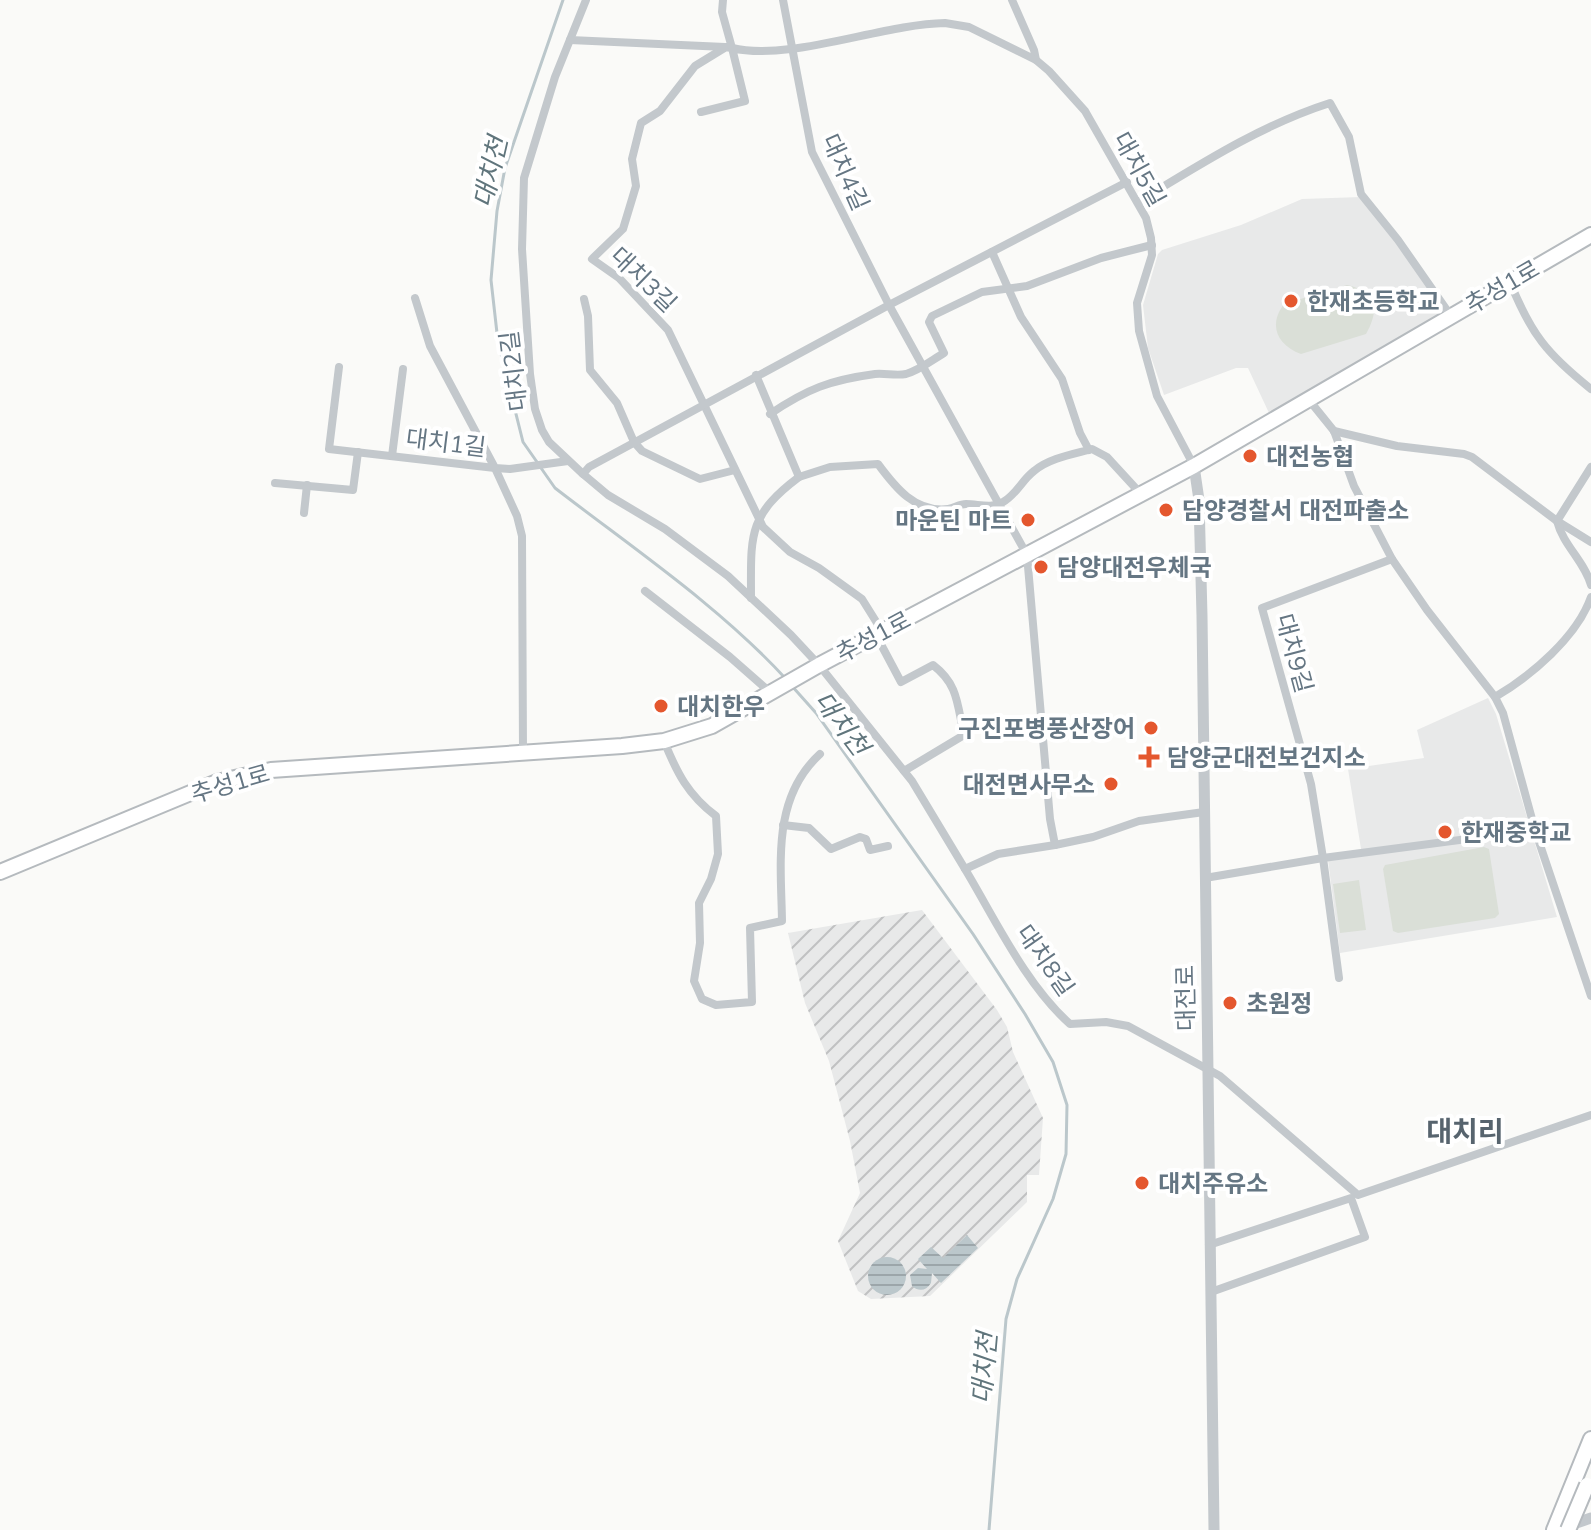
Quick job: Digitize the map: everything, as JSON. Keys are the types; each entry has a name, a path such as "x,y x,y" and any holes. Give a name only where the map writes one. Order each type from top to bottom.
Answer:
{"main road":[{"name":"추성1로","path":"0,872 217,782 271,770 664,741 712,726 819,665 1194,466 1591,235"},
{"path":"1568,1530 1584,1480 1591,1439"},
{"path":"1556,1530 1584,1480"}],"street":[{"name":"대치2길","path":"586,0 555,77 524,178 522,249 535,409 549,442 568,461 608,495 728,576 819,665"},
{"path":"701,112 745,101 729,48 722,12 723,0"},
{"name":"대치4길","path":"783,0 812,152 889,305 1027,555"},
{"name":"대치5길","path":"1012,0 1036,60 1084,109 1127,182 1150,229 1150,266 1137,303 1139,331 1157,396 1194,466"},
{"path":"570,40 757,51 945,23 969,27 1036,60"},
{"name":"대치3길","path":"729,48 695,66 660,111 641,123 632,159 636,186 623,229 592,259 619,278 668,330 763,527 790,552 819,568 862,599 901,682 933,665 949,679 959,704 964,735 904,771"},
{"path":"1138,202 1207,158 1224,153 1304,111 1330,103 1349,137 1361,194 1451,316"},
{"path":"583,474 589,467 702,403 1127,182"},
{"path":"770,414 801,393 835,382 880,374 904,374 922,366 944,353 929,322 932,316 982,292 1027,286 1101,258 1152,245"},
{"path":"992,252 1029,333 1062,379 1089,450"},
{"path":"1510,282 1529,326 1542,344 1562,366 1591,389"},
{"path":"415,298 430,346 495,468 510,469 568,461"},
{"path":"584,299 588,316 590,370 617,403 634,442 642,451 700,479 735,470"},
{"name":"대치1길","path":"339,367 329,449 495,468 517,516 522,536 523,753"},
{"path":"392,456 403,369"},
{"path":"756,375 799,477"},
{"path":"1309,400 1334,431 1354,486 1392,559 1427,610 1495,697 1503,713 1535,830 1591,996"},
{"path":"1334,431 1397,446 1472,457 1557,521 1591,542"},
{"path":"751,598 751,550 758,517 782,489 799,477 830,467 878,464 909,500 949,509 960,504 999,504 1010,497 1034,470 1059,458 1089,450 1107,457 1141,494"},
{"path":"275,483 353,490 358,452"},
{"name":"대전로","path":"1194,466 1199,500 1214,1530"},
{"path":"1591,467 1557,521 1560,533 1591,585"},
{"path":"304,513 307,485"},
{"path":"1027,555 1050,819 1055,845"},
{"name":"대치9길","path":"1323,858 1311,784 1262,608 1392,559"},
{"path":"645,591 771,693"},
{"path":"1495,697 1532,672 1572,630 1591,597"},
{"name":"대치8길","path":"819,665 904,771 1020,963 1060,1015 1070,1024 1098,1022 1128,1026 1220,1076 1355,1196"},
{"path":"664,741 672,762 695,800 716,816 718,854 711,879 699,903 700,943 694,981 702,999 716,1005 752,1002 750,928 782,921 779,841 786,810 807,766 820,754"},
{"path":"965,869 998,854 1093,837 1139,821 1204,812"},
{"path":"783,825 809,828 831,849 860,837 866,839 870,850 888,846"},
{"path":"1205,878 1323,858 1535,830"},
{"path":"1323,858 1339,978"},
{"path":"1209,1245 1591,1115"},
{"path":"1211,1292 1365,1237 1355,1196"},
{"path":"1556,1530 1591,1518"}],"shaded area":[{"name":"한재초등학교","path":"1361,197 1406,254 1445,312 1269,413 1248,368 1236,368 1164,395 1148,348 1143,305 1158,254 1162,250 1241,225 1302,199"},
{"path":"1347,285 1365,292 1373,303 1373,317 1366,334 1301,354 1281,340 1276,327 1284,304"},
{"name":"한재중학교","path":"1488,698 1496,714 1557,917 1340,953 1328,860 1362,855 1348,769 1424,758 1417,730"},
{"path":"1484,847 1489,849 1499,914 1495,918 1398,933 1393,931 1383,869 1385,865"},
{"path":"1359,880 1366,930 1340,933 1333,884"},
{"path":"922,910 1007,1027 1013,1052 1043,1118 1039,1175 1027,1175 1027,1202 930,1296 871,1299 858,1291 838,1241 860,1193 829,1061 805,1003 788,933"},
{"path":"967,1235 978,1248 941,1283 932,1273 927,1288 920,1290 912,1286 910,1275 918,1268 927,1269 918,1259 931,1247 943,1258"},
{"path":"887,1257 900,1263 906,1276 900,1289 887,1295 874,1289 868,1276 874,1263"}],"waterway":[{"name":"대치천","path":"537,462 523,442 498,342 491,280 497,211 505,168 563,0"},
{"name":"대치천","path":"541,468 555,488 704,603 786,679"},
{"name":"대치천","path":"791,685 816,713 973,934 1053,1062 1067,1105 1066,1154 1053,1199 1017,1279 1006,1319 989,1530"}],"place":[{"name":"한재초등학교","path":"1291,301"},
{"name":"대전농협","path":"1250,456"},
{"name":"담양경찰서 대전파출소","path":"1166,510"},
{"name":"마운틴 마트","path":"1028,520"},
{"name":"담양대전우체국","path":"1041,567"},
{"name":"대치한우","path":"661,706"},
{"name":"구진포병풍산장어","path":"1151,728"},
{"name":"담양군대전보건지소","path":"1149,757"},
{"name":"대전면사무소","path":"1111,784"},
{"name":"한재중학교","path":"1445,832"},
{"name":"초원정","path":"1230,1003"},
{"name":"대치주유소","path":"1142,1183"}],"district":[{"name":"대치리","path":"1465,1130"}]}
